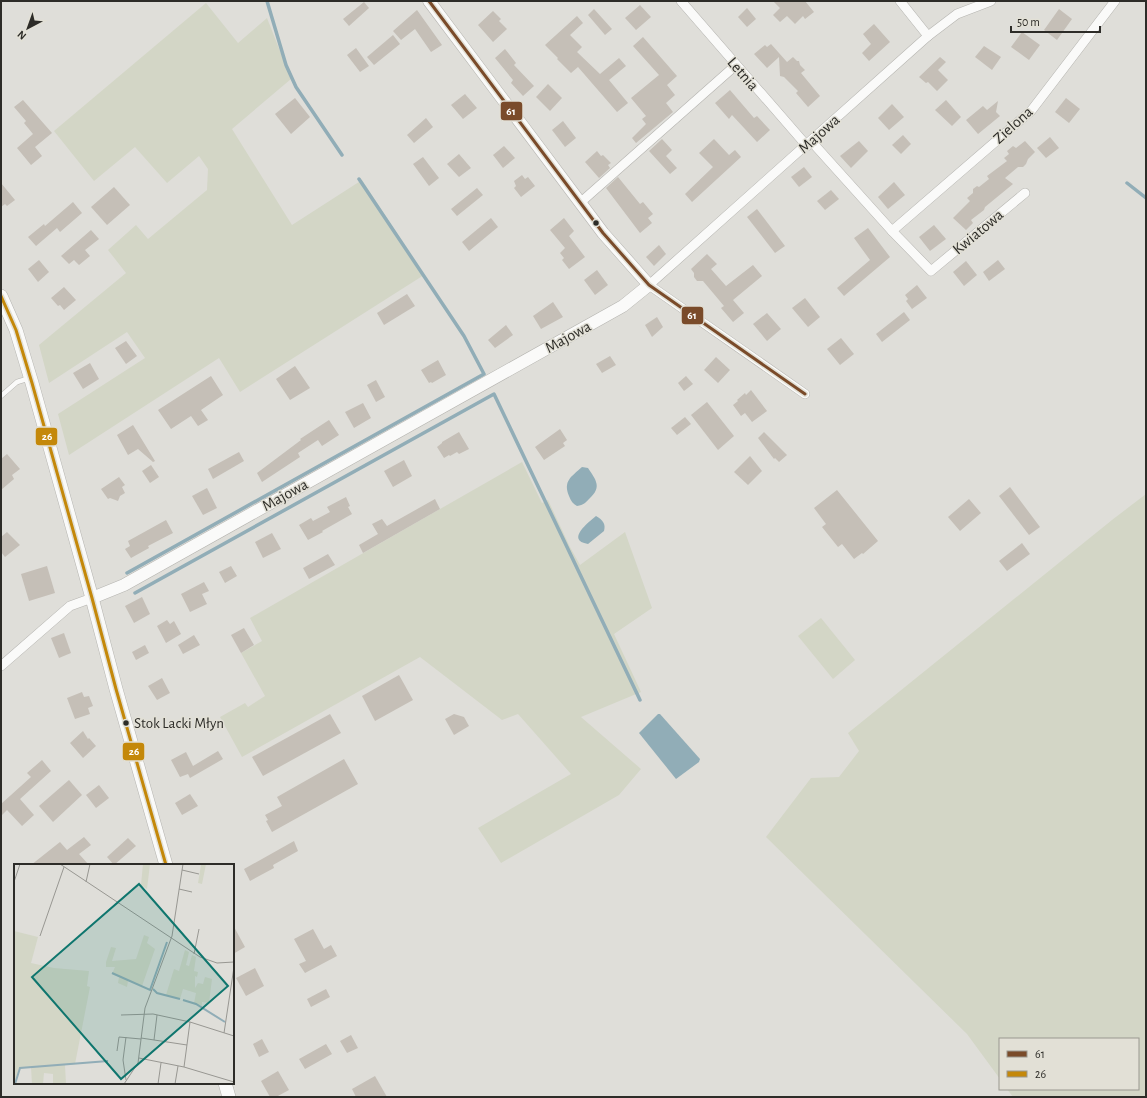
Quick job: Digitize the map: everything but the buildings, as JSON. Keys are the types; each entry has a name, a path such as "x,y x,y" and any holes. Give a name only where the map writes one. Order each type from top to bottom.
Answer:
{"main road":[{"path":"1,296 16,330 31,378 166,864"},
{"path":"225,1084 229,1097"}],"street":[{"path":"428,1 603,233 649,285 805,394"},
{"name":"Letnia","path":"681,1 736,65 931,271"},
{"path":"900,1 928,36"},
{"name":"Majowa","path":"92,598 124,585 624,306 928,36 957,14 991,1"},
{"name":"Zielona","path":"892,231 1031,112 1115,1"},
{"path":"581,202 736,65"},
{"name":"Kwiatowa","path":"931,271 1025,193"},
{"path":"1,666 70,606 92,598"}],"lane":[{"path":"1,396 17,382 31,378"}],"green space":[{"path":"206,3 238,43 267,18 291,79 232,129 292,225 362,180 424,275 240,392 219,358 69,455 58,414 145,358 127,332 49,383 39,345 126,273 108,250 136,225 148,239 207,190 208,169 199,156 167,183 135,147 94,181 54,131"},
{"path":"522,462 542,503 548,500 580,565 625,532 652,608 614,634 641,692 581,717 641,769 619,795 501,863 478,828 571,774 518,714 502,720 420,657 242,757 220,717 245,703 248,707 265,696 241,653 262,641 250,618"},
{"path":"1146,494 1146,1097 1013,1097 1008,1090 1139,1090 1139,1038 999,1038 999,1078 967,1034 766,837 811,778 839,777 859,751 848,733"},
{"path":"821,618 855,660 833,679 798,636"}],"water":[{"path":"582,467 588,468 597,487 594,494 587,501 577,506 573,503 567,491 567,487 569,480"},
{"path":"596,516 603,522 605,526 604,531 588,544 581,542 579,535 581,531 584,526"},
{"path":"658,714 660,714 700,759 699,762 676,779 639,733"}],"waterway":[{"path":"267,1 286,65 296,87 342,155"},
{"path":"127,573 484,374 464,336 359,179"},
{"path":"1127,183 1146,198"},
{"path":"135,593 494,394 640,700"}],"transit line":[{"name":"61","path":"429,1 603,233 649,285 805,394"},
{"name":"26","path":"1,296 16,330 32,383 166,864"}],"place":[{"name":"Stok Lacki Młyn","path":"126,723"}]}
